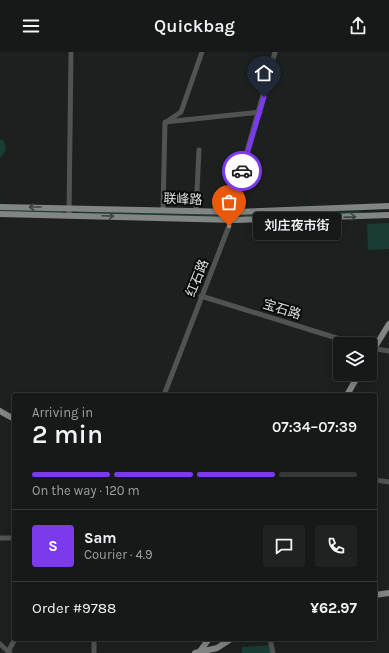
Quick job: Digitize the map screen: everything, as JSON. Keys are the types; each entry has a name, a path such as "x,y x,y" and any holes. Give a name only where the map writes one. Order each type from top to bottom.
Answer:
{"main road":[{"name":"联峰路","path":"0,207 69,207 231,212 389,206"},
{"name":"联峰路","path":"0,214 230,220 389,215"},
{"path":"377,341 389,324"},
{"path":"348,393 355,381"},
{"path":"0,411 12,418"},
{"path":"377,595 389,593"},
{"path":"198,652 207,641"},
{"path":"198,652 217,648 228,641"}],"street":[{"path":"69,215 71,52"},
{"path":"165,122 181,112 202,52"},
{"name":"红石路","path":"165,393 229,226 231,212 276,52"},
{"path":"165,122 260,112"},
{"path":"163,210 165,122"},
{"path":"196,211 199,150"},
{"name":"宝石路","path":"201,296 333,337"},
{"path":"377,349 389,351"},
{"path":"377,480 389,482"},
{"path":"0,538 12,538"},
{"path":"0,644 10,652 14,641"},
{"path":"94,641 94,653"},
{"path":"270,641 273,653"}],"green space":[{"path":"0,139 4,141 6,150 0,158"},
{"path":"0,210 63,211 63,213 0,212"},
{"path":"79,211 224,215 224,217 79,213"},
{"path":"361,211 361,214 241,217 241,215"},
{"path":"389,223 389,249 368,250 367,224"},
{"path":"270,645 271,653 242,653 242,647"}],"way so far":[{"path":"229,226 232,205 242,171"}],"place":[{"name":"刘庄夜市街","path":"229,226"}],"route":[{"path":"242,171 264,97"}]}
